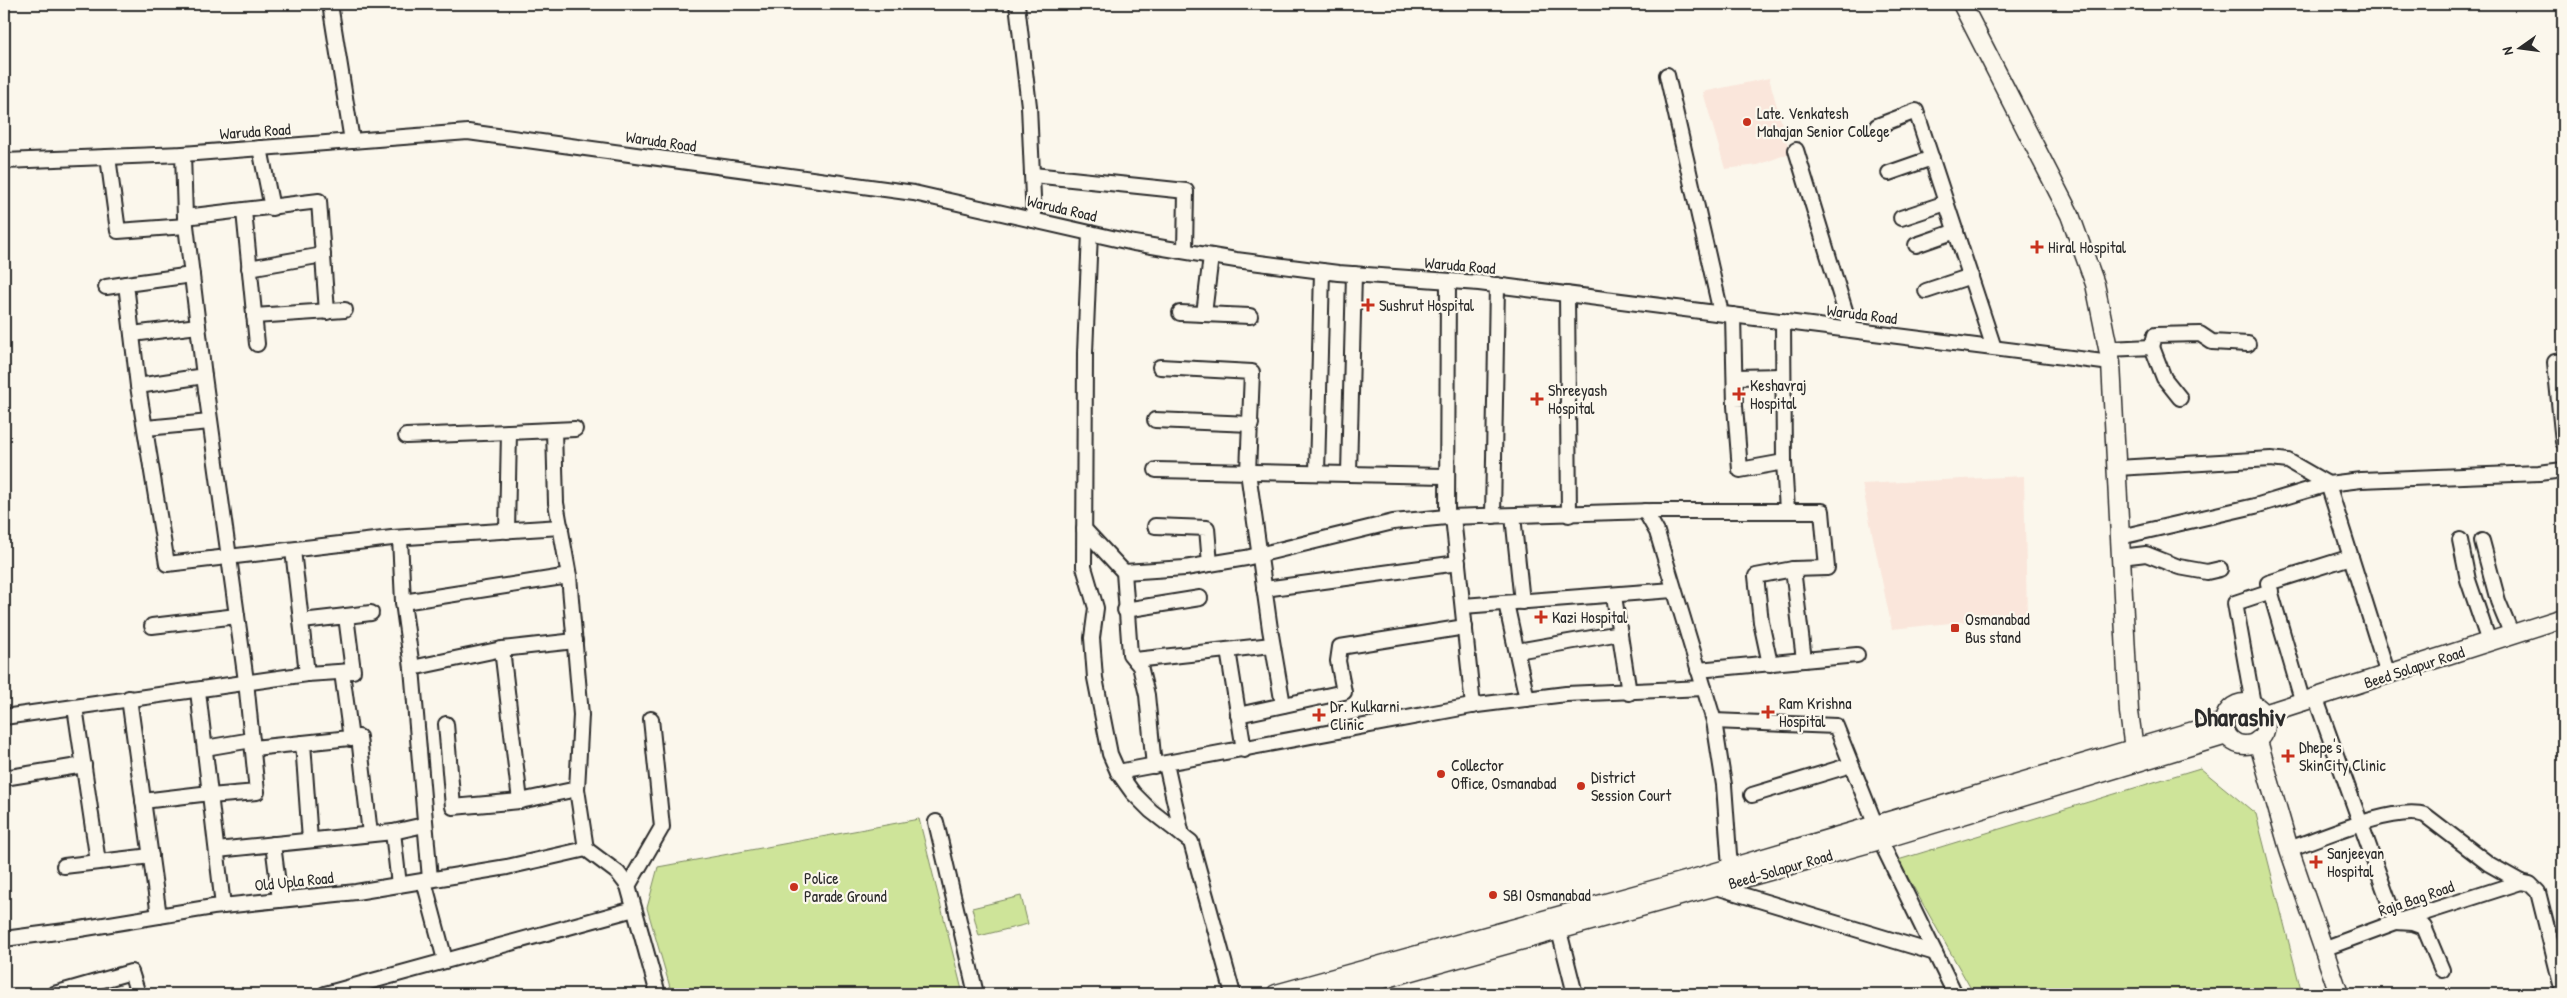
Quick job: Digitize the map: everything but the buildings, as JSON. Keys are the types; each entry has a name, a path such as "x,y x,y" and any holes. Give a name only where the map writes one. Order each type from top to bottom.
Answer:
{"main road":[{"path":"1962,4 2070,214 2095,284 2110,356 2118,468 2129,712 2134,749"},
{"name":"Beed Solapur Road","path":"2259,709 2310,700 2563,618"},
{"path":"2246,703 2259,709 2265,729 2253,743 2237,744 2226,728 2229,710 2234,706 2246,703"},
{"name":"Beed-Solapur Road","path":"1330,994 1716,887 2134,749 2226,728"},
{"name":"Beed-Solapur Road","path":"1276,994 1730,868 1878,833 2226,728"},
{"path":"2253,743 2339,994"},
{"path":"2253,743 2334,994"}],"street":[{"path":"330,4 352,141"},
{"path":"1017,4 1029,106 1034,220"},
{"path":"1667,75 1727,314 1735,377 1740,470 1784,462"},
{"path":"1877,126 1916,111 1994,348"},
{"name":"Waruda Road","path":"4,161 183,154 468,132 914,193 1090,233 1210,256 1354,274 1497,285 1994,348 2110,356 2152,347"},
{"path":"260,148 272,208"},
{"path":"1796,150 1852,330"},
{"path":"143,801 257,792 246,682 210,422 185,221 183,154"},
{"path":"108,157 118,231 319,201 326,312"},
{"path":"1889,173 1932,158"},
{"path":"1033,175 1186,191 1185,252"},
{"path":"1901,218 1946,203"},
{"path":"244,211 256,344"},
{"path":"1916,245 1956,231"},
{"path":"1090,233 1085,353 1084,567 1096,608 1092,638 1095,678 1110,754 1118,772 1132,793 1151,811 1191,842 1233,994"},
{"path":"249,268 323,255"},
{"path":"1204,314 1210,256"},
{"path":"1317,473 1322,270"},
{"path":"1349,474 1354,274"},
{"path":"106,287 192,275"},
{"path":"1926,291 1971,276"},
{"path":"1448,281 1445,476 1458,563 1473,706"},
{"path":"126,284 138,386 167,564 400,538 561,527"},
{"path":"1493,516 1497,285"},
{"path":"1567,294 1569,514"},
{"path":"254,316 345,310"},
{"path":"1180,313 1250,316"},
{"path":"1783,321 1784,462 1787,510"},
{"path":"132,334 198,326"},
{"path":"2180,398 2164,378 2152,347 2155,335 2200,334 2212,342 2248,344"},
{"path":"2563,361 2555,362 2562,411 2563,442"},
{"path":"1160,367 1252,372 1248,472 1272,645 1283,705"},
{"path":"138,386 204,376"},
{"path":"1735,377 1783,376"},
{"path":"1155,420 1251,424"},
{"path":"146,428 210,422"},
{"path":"406,436 575,429"},
{"path":"554,430 556,503 570,576 582,715 578,789 586,849 618,873 628,886 658,994"},
{"path":"507,531 509,432"},
{"path":"2118,468 2271,459 2288,461 2328,484 2388,675"},
{"path":"1156,470 1445,476"},
{"path":"2120,537 2255,506 2328,484 2362,480 2539,473 2563,470"},
{"path":"1124,572 1185,568 1210,564 1260,555 1393,522 1450,517 1645,511 1822,511 1827,568 1793,570 1756,576 1761,622 1770,664"},
{"path":"1645,511 1657,532 1714,721 1724,785 1730,868"},
{"path":"1513,516 1522,602"},
{"path":"1154,526 1207,528 1210,564"},
{"path":"1084,529 1124,572 1125,610 1130,654 1140,666 1160,765 1182,835"},
{"path":"400,538 403,602 412,668 427,880 445,960"},
{"path":"2460,540 2468,580 2489,642"},
{"path":"2482,541 2498,601 2512,635"},
{"path":"293,550 307,674"},
{"path":"2121,557 2146,554 2179,567 2207,572 2220,569"},
{"path":"2351,557 2268,583 2310,700 2396,922 2413,923 2424,927 2442,970"},
{"path":"1264,589 1458,563"},
{"path":"1793,570 1804,660"},
{"path":"403,602 570,576"},
{"path":"1463,606 1614,596 1673,590"},
{"path":"2259,709 2235,603 2271,591"},
{"path":"1614,596 1629,693"},
{"path":"1125,610 1200,598"},
{"path":"1506,603 1527,699"},
{"path":"302,621 371,613"},
{"path":"152,626 237,616"},
{"path":"4,717 129,698 198,691 246,682 307,674 353,671 346,616"},
{"path":"1238,715 1344,692 1338,661 1340,647 1465,627"},
{"path":"1517,651 1620,633"},
{"path":"412,668 502,649 575,641"},
{"path":"1135,660 1272,645"},
{"path":"502,649 520,801"},
{"path":"1228,650 1244,750"},
{"path":"1698,670 1857,654"},
{"path":"342,672 351,739"},
{"path":"1118,772 1473,706 1566,694 1629,693 1704,688"},
{"path":"198,691 223,906"},
{"path":"129,698 159,916"},
{"path":"75,707 98,862"},
{"path":"628,886 662,827 650,720"},
{"path":"1714,721 1836,726 1878,833 1955,994"},
{"path":"446,724 453,807 520,801 578,789"},
{"path":"205,748 253,744 303,743 351,739 359,736 370,834"},
{"path":"303,743 310,840"},
{"path":"4,775 4,778 84,765"},
{"path":"1752,795 1851,765"},
{"path":"2289,849 2395,814 2416,812 2425,815 2489,864 2521,882 2530,884 2538,892 2563,992"},
{"path":"936,822 976,994"},
{"path":"217,850 393,832 424,825"},
{"path":"393,832 399,885"},
{"path":"273,844 280,900"},
{"name":"Old Upla Road","path":"4,939 223,906 399,885 507,867 586,849"},
{"path":"64,866 151,856"},
{"name":"Raja Bag Road","path":"2324,949 2396,922 2521,882"},
{"path":"1716,887 1935,953"},
{"path":"325,994 634,909"},
{"path":"1559,931 1575,994"},
{"path":"54,994 131,972 138,994"}],"shaded area":[{"name":"Late. Venkatesh Mahajan Senior College","path":"1769,78 1790,153 1758,165 1725,169 1703,92"},
{"path":"2024,476 2027,615 1892,629 1862,484"}],"green space":[{"path":"2200,768 2256,814 2302,994 1974,994 1898,860"},
{"name":"Police Parade Ground","path":"919,819 963,994 672,994 647,908 658,867"},
{"path":"1021,896 1028,924 979,936 972,908"}],"place":[{"name":"Late. Venkatesh Mahajan Senior College","path":"1747,122"},
{"name":"Hiral Hospital","path":"2037,247"},
{"name":"Sushrut Hospital","path":"1368,305"},
{"name":"Keshavraj Hospital","path":"1739,394"},
{"name":"Shreeyash Hospital","path":"1537,399"},
{"name":"Kazi Hospital","path":"1541,617"},
{"name":"Osmanabad Bus stand","path":"1955,628"},
{"name":"Ram Krishna Hospital","path":"1768,712"},
{"name":"Dr. Kulkarni Clinic","path":"1319,715"},
{"name":"Dhepe's SkinCity Clinic","path":"2288,756"},
{"name":"Collector Office, Osmanabad","path":"1441,774"},
{"name":"District Session Court","path":"1581,786"},
{"name":"Sanjeevan Hospital","path":"2316,862"},
{"name":"Police Parade Ground","path":"794,887"},
{"name":"SBI Osmanabad","path":"1493,895"}],"district":[{"name":"Dharashiv","path":"2240,716"}]}
